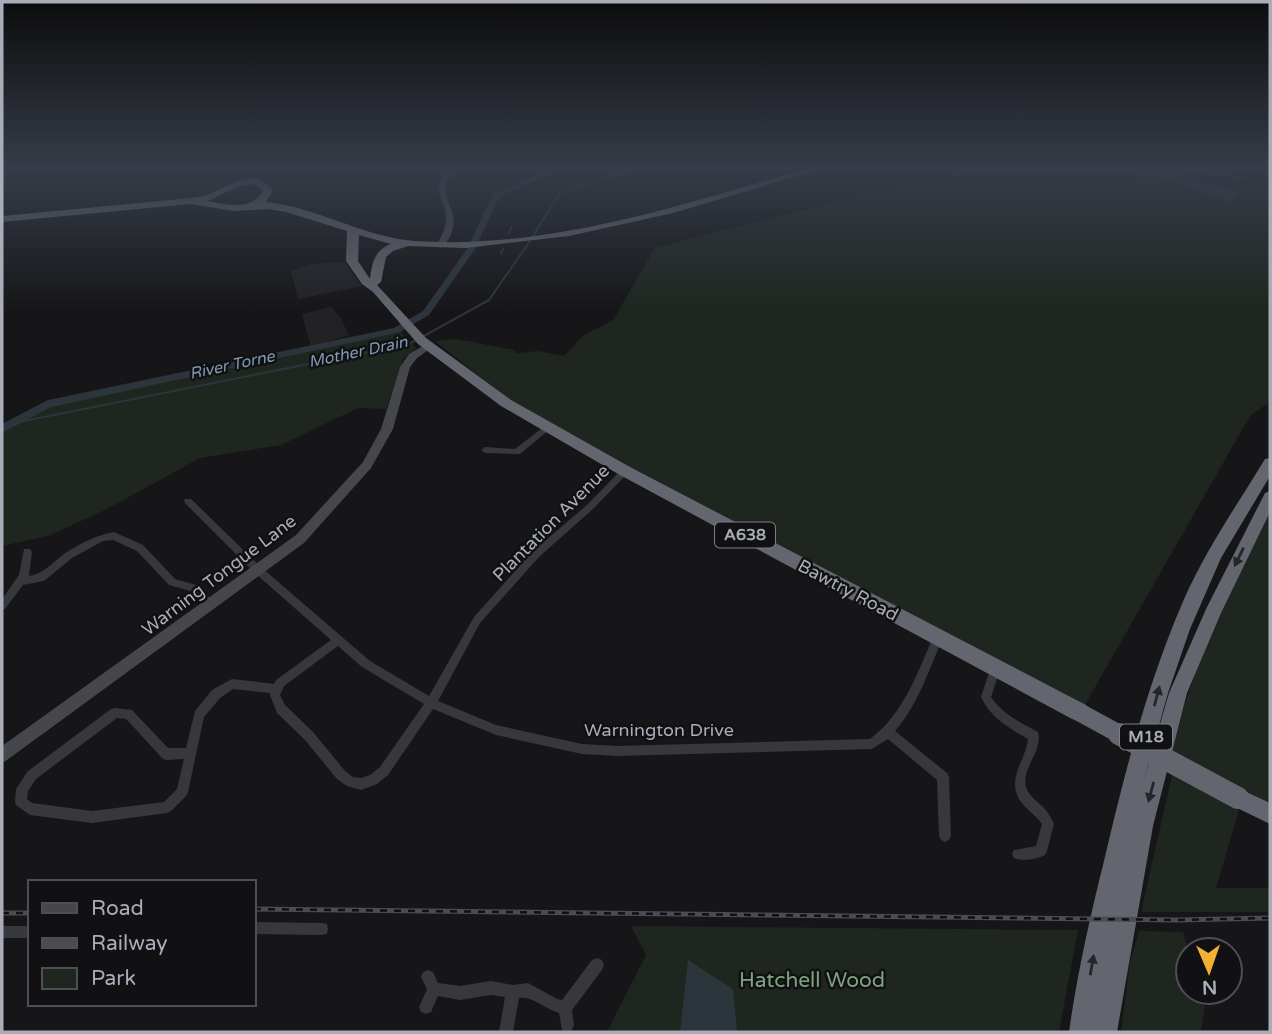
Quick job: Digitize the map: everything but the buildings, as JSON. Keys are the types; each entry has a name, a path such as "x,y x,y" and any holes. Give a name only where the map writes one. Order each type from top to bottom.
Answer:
{"highway":[{"path":"2,219 31,216"},
{"path":"302,216 353,236 369,232 443,242"},
{"path":"324,216 410,244"},
{"path":"376,286 378,257 384,250 410,244 533,238 616,224 644,216"},
{"name":"Bawtry Road","path":"369,232 361,249 361,258 376,286 416,335 474,381 546,428 1270,814"},
{"name":"Bawtry Road","path":"353,236 352,261 366,282 376,286"},
{"name":"M18","path":"1081,1032 1112,872 1161,682 1207,569 1240,509 1270,463"},
{"name":"M18","path":"1105,1032 1142,826 1178,693 1213,612 1270,497"}],"street":[{"path":"443,242 452,216"},
{"name":"Warning Tongue Lane","path":"2,755 300,539 367,464 387,429 405,367 413,356 416,335"},
{"path":"485,450 517,452 546,428"},
{"name":"Plantation Avenue","path":"275,690 281,709 309,736 341,775 351,782 361,784 373,780 384,771 432,703 477,620 536,554 590,507 625,471"},
{"name":"Warnington Drive","path":"188,501 259,571 366,664 432,703 496,730 582,749 617,751 865,746 889,733"},
{"path":"21,581 41,578 69,555 101,538 114,536 140,548 172,582 193,588 211,605"},
{"path":"2,606 21,581 27,552"},
{"path":"938,638 889,733 943,777 945,836"},
{"path":"190,753 166,754 133,718 128,714 115,713 32,775 22,789 21,802 30,809 92,817 167,807 182,792 199,715 216,694 228,685 238,683 275,690 280,683 337,641"},
{"path":"996,667 986,697 990,708 998,715 1034,736 1020,784 1024,796 1048,824 1041,850 1018,854"},
{"path":"256,928 322,929"},
{"path":"2,932 28,932"},
{"path":"567,1025 565,1008 597,965"},
{"path":"426,1007 431,983 460,993 491,988 513,992 528,990 554,1005 565,1008"},
{"path":"506,1032 513,992"}],"shaded area":[{"path":"344,262 362,286 298,299 291,271 310,264"},
{"path":"331,307 340,317 349,335 311,347 302,314"},
{"path":"688,960 733,989 737,1032 680,1032"}],"green space":[{"path":"779,216 1270,216 1270,402 1250,416 1085,705 561,432 508,399 435,341 457,339 514,350 517,353 538,351 564,356 584,335 613,320 655,248"},
{"path":"400,331 416,348 403,359 386,409 358,408 281,445 200,458 105,510 48,536 2,546 2,433 52,405"},
{"path":"1270,513 1270,804 1171,749 1213,628 1239,569"},
{"path":"1172,775 1239,810 1216,888 1270,888 1270,912 1141,912"},
{"name":"Hatchell Wood","path":"631,926 1078,930 1059,1032 607,1032 646,955"},
{"path":"1139,931 1183,932 1184,936 1174,936 1174,1006 1205,1006 1201,1032 1121,1032 1130,962"}],"waterway":[{"name":"River Torne","path":"2,429 48,404 397,330 426,313 471,249 486,216"},
{"name":"Mother Drain","path":"533,236 545,216"},
{"path":"509,233 512,226"},
{"name":"Mother Drain","path":"422,337 489,300 530,241"},
{"path":"501,254 503,249"},
{"name":"Mother Drain","path":"14,423 408,344 417,340"}],"railway":[{"path":"256,909 1178,920 1270,918"},
{"path":"2,913 28,913"}]}
